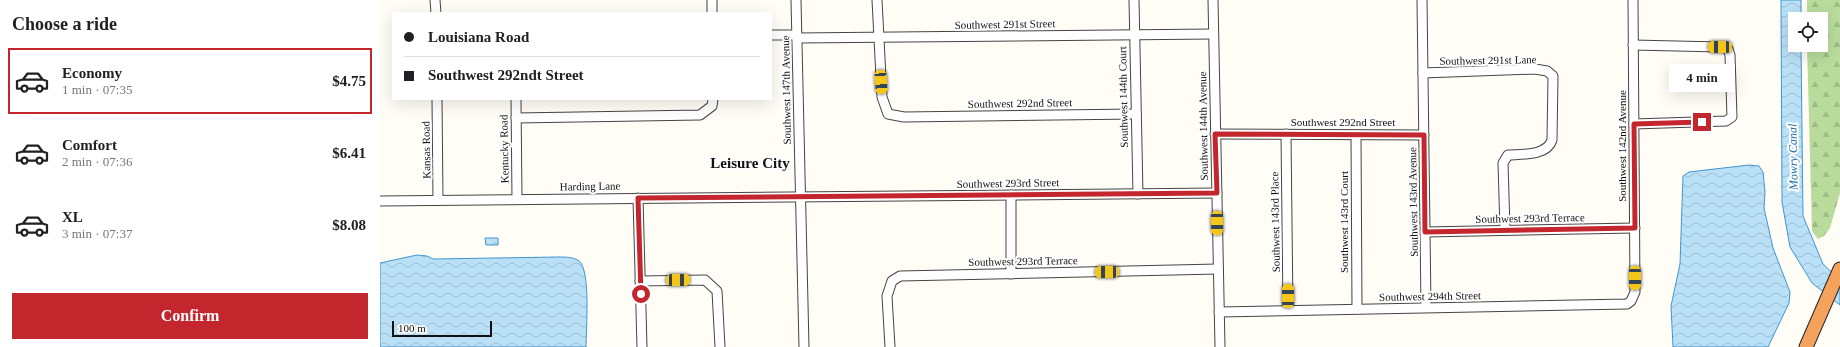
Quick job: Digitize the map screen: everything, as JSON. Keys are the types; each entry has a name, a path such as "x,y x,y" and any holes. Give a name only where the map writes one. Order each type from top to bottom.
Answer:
{"highway":[{"path":"1806,347 1839,273"}],"street":[{"path":"436,0 436,12"},
{"path":"712,0 712,12"},
{"name":"Southwest 147th Avenue","path":"796,0 804,347"},
{"path":"877,0 878,38"},
{"name":"Southwest 144th Court","path":"1134,0 1138,194"},
{"name":"Southwest 144th Avenue","path":"1213,0 1220,347"},
{"name":"Southwest 143rd Avenue","path":"1422,0 1426,307"},
{"name":"Southwest 142nd Avenue","path":"1633,0 1635,292"},
{"name":"Southwest 291st Street","path":"772,35 797,37 878,38 1214,34"},
{"name":"Southwest 292nd Street","path":"878,38 882,97 888,114 904,117 1136,114"},
{"path":"1633,45 1720,47 1728,49 1730,55 1732,117 1726,121 1634,124"},
{"name":"Southwest 291st Lane","path":"1423,73 1535,69 1547,71 1553,76 1552,140 1550,146 1547,149 1538,152 1508,156 1502,163 1505,230"},
{"name":"Kansas Road","path":"437,100 438,200"},
{"name":"Kentucky Road","path":"516,100 517,199"},
{"path":"516,118 700,115 712,106 713,100"},
{"name":"Southwest 292nd Street","path":"1215,134 1424,135"},
{"name":"Southwest 143rd Place","path":"1286,134 1288,310"},
{"name":"Southwest 143rd Court","path":"1356,135 1357,310"},
{"name":"Southwest 293rd Street","path":"800,197 1217,193"},
{"path":"1011,195 1011,274"},
{"name":"Harding Lane","path":"380,200 800,197"},
{"path":"638,198 642,347"},
{"name":"Southwest 293rd Terrace","path":"1425,232 1635,228"},
{"name":"Southwest 293rd Terrace","path":"890,347 887,296 892,281 900,276 1218,269"},
{"path":"640,281 705,280 717,291 720,347"},
{"name":"Southwest 294th Street","path":"1219,312 1627,304 1631,301 1635,292"}],"green space":[{"path":"1807,0 1840,0 1840,193 1830,228 1824,236 1818,239 1812,231 1807,52 1828,52 1828,12 1807,12"}],"water":[{"name":"Mowry Canal","path":"1781,0 1801,0 1801,12 1788,12 1788,52 1801,52 1803,216 1823,264 1840,280 1840,305 1812,283 1790,247 1782,202"},
{"path":"1749,165 1759,166 1763,172 1765,192 1764,208 1773,248 1790,292 1789,303 1768,347 1673,347 1671,306 1680,264 1683,176 1689,172"},
{"path":"485,238 498,238 498,245 486,245"},
{"path":"417,255 427,256 433,259 561,257 579,261 583,267 586,288 586,347 380,347 380,263"}],"district":[{"name":"Leisure City","path":"750,163"}],"route":[{"path":"641,294 638,198 1217,193 1215,134 1424,135 1425,232 1635,228 1634,124 1702,122"}]}
